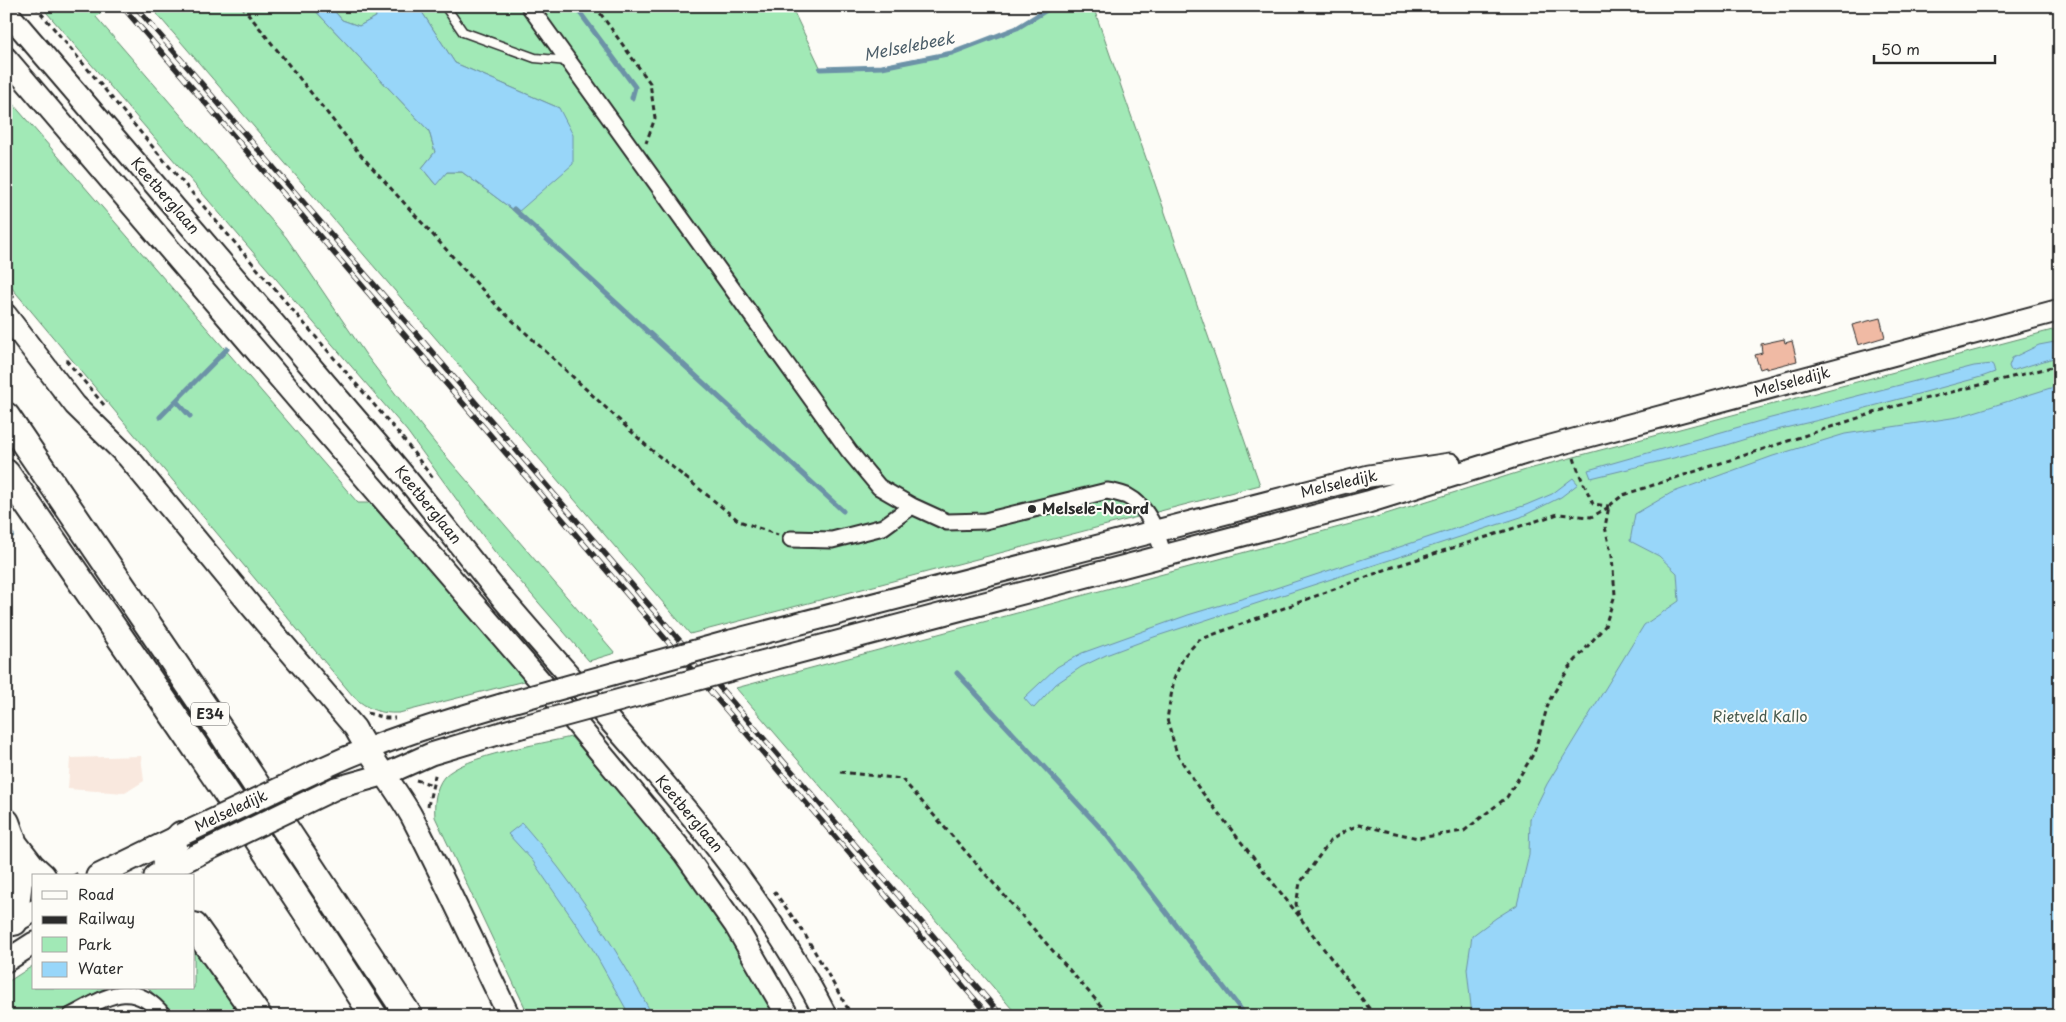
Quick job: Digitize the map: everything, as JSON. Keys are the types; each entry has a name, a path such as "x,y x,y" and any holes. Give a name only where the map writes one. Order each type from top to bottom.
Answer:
{"highway":[{"name":"E34","path":"6,416 219,728 409,1016"},
{"name":"E34","path":"6,473 198,750 374,1016"},
{"path":"10,833 31,866 40,874"},
{"path":"10,833 19,881 18,920"},
{"path":"163,874 170,846 181,834"},
{"path":"195,927 258,1016"}],"main road":[{"name":"Keetberglaan","path":"6,11 386,454 534,635 688,810 768,918 788,948 826,1016"},
{"name":"Keetberglaan","path":"11,67 561,705 684,853 735,925 788,1016"},
{"name":"Melseledijk","path":"163,874 195,856 336,788 386,774 431,754 521,727 1368,502 1525,453 2060,310"},
{"path":"6,315 75,405 128,457 355,728 365,748 386,774 411,816 509,1016"},
{"name":"Melseledijk","path":"101,874 181,834 365,748 433,725 731,641 1369,476 1525,453"},
{"path":"336,788 361,766 365,748"},
{"path":"411,763 409,779 411,816"},
{"path":"6,961 32,943"}],"street":[{"path":"529,6 849,451 879,487 912,506 947,522 985,521 1108,491 1128,497 1142,508 1156,530 1164,556"},
{"path":"791,539 832,540 883,527 912,506"},
{"path":"71,1016 108,996 136,994 149,1000 164,1016"}],"lane":[{"path":"445,6 463,32 535,58 568,61"}],"path":[{"path":"35,6 61,38"},
{"path":"242,6 359,154 498,307 649,448 739,521 791,539"},
{"path":"594,6 650,83 655,118 640,160"},
{"path":"1375,1016 1198,787 1177,754 1168,719 1174,679 1184,656 1199,640 1390,568 1558,514 1591,517 1623,495 1892,407 2060,365"},
{"path":"1569,441 1579,473 1593,504 1609,506"},
{"path":"1301,919 1296,904 1300,883 1330,841 1345,831 1359,825 1418,838 1464,831 1508,797 1534,752 1549,700 1569,668 1605,626 1615,595 1612,556 1605,528 1609,506"},
{"path":"371,715 399,718"},
{"path":"840,772 902,779 1110,1016"}],"shaded area":[{"path":"141,756 144,781 125,793 68,789 70,758"}],"green space":[{"path":"41,6 107,6 96,17 286,237 366,355 398,397 438,447 615,653 589,661 494,551 407,431"},
{"path":"150,6 311,6 429,131 435,152 422,168 435,184 447,172 462,172 517,213 559,108 455,63 418,6 791,6 821,69 882,67 952,53 1017,28 1053,6 1093,6 1260,485 690,634"},
{"path":"330,6 375,6 376,17 359,26 342,20"},
{"path":"6,96 358,503 370,503 528,680 399,713 385,713 374,710 353,696 6,281"},
{"name":"Rietveld Kallo","path":"2060,328 2060,1016 1018,1016 736,688 1373,518 1529,469"},
{"path":"571,737 641,818 691,880 716,916 775,1016 529,1016 435,817 436,796 444,777 468,762 504,751"},
{"path":"195,950 241,1016 175,1016 150,990 195,990"},
{"path":"32,966 32,990 101,990 51,1016 6,1016 6,983"}],"water":[{"path":"311,6 330,6 342,20 359,26 376,17 375,6 418,6 455,63 559,108 573,135 573,164 517,213 462,172 447,172 436,185 422,168 435,152 429,131"},
{"path":"2060,341 2060,356 2011,371 2009,366 2012,358 2039,345"},
{"path":"1992,364 1995,372 1981,377 1836,416 1768,432 1723,446 1591,478 1588,470 1767,419 1974,366"},
{"path":"2060,385 2060,1016 1472,1016 1467,969 1472,936 1517,905 1529,855 1530,819 1547,784 1644,625 1679,601 1677,573 1659,556 1630,541 1635,514 1671,493 1773,456 1845,434 1958,417"},
{"path":"1573,478 1578,484 1561,497 1521,517 1154,637 1106,655 1081,667 1056,684 1034,708 1024,698 1057,667 1082,653 1188,615 1261,593 1526,505 1552,494"},
{"path":"522,823 559,868 593,915 653,1016 630,1016 588,941 532,860 508,834"}],"building":[{"path":"1880,318 1885,337 1858,345 1852,325"},
{"path":"1784,339 1785,343 1792,341 1797,361 1760,369 1755,355 1762,353 1761,344"}],"waterway":[{"path":"575,6 635,87 632,98"},
{"name":"Melselebeek","path":"820,69 882,67 952,53 1017,28 1053,6"},
{"path":"514,209 843,511"},
{"name":"Melselebeek","path":"160,417 227,349"},
{"path":"177,402 190,416"},
{"name":"Melselebeek","path":"6,540 12,535"},
{"path":"957,673 1105,833 1246,1016"}],"railway":[{"path":"122,6 989,1016"},
{"path":"135,6 1002,1016"}],"place":[{"name":"Melsele-Noord","path":"1032,509"}]}
